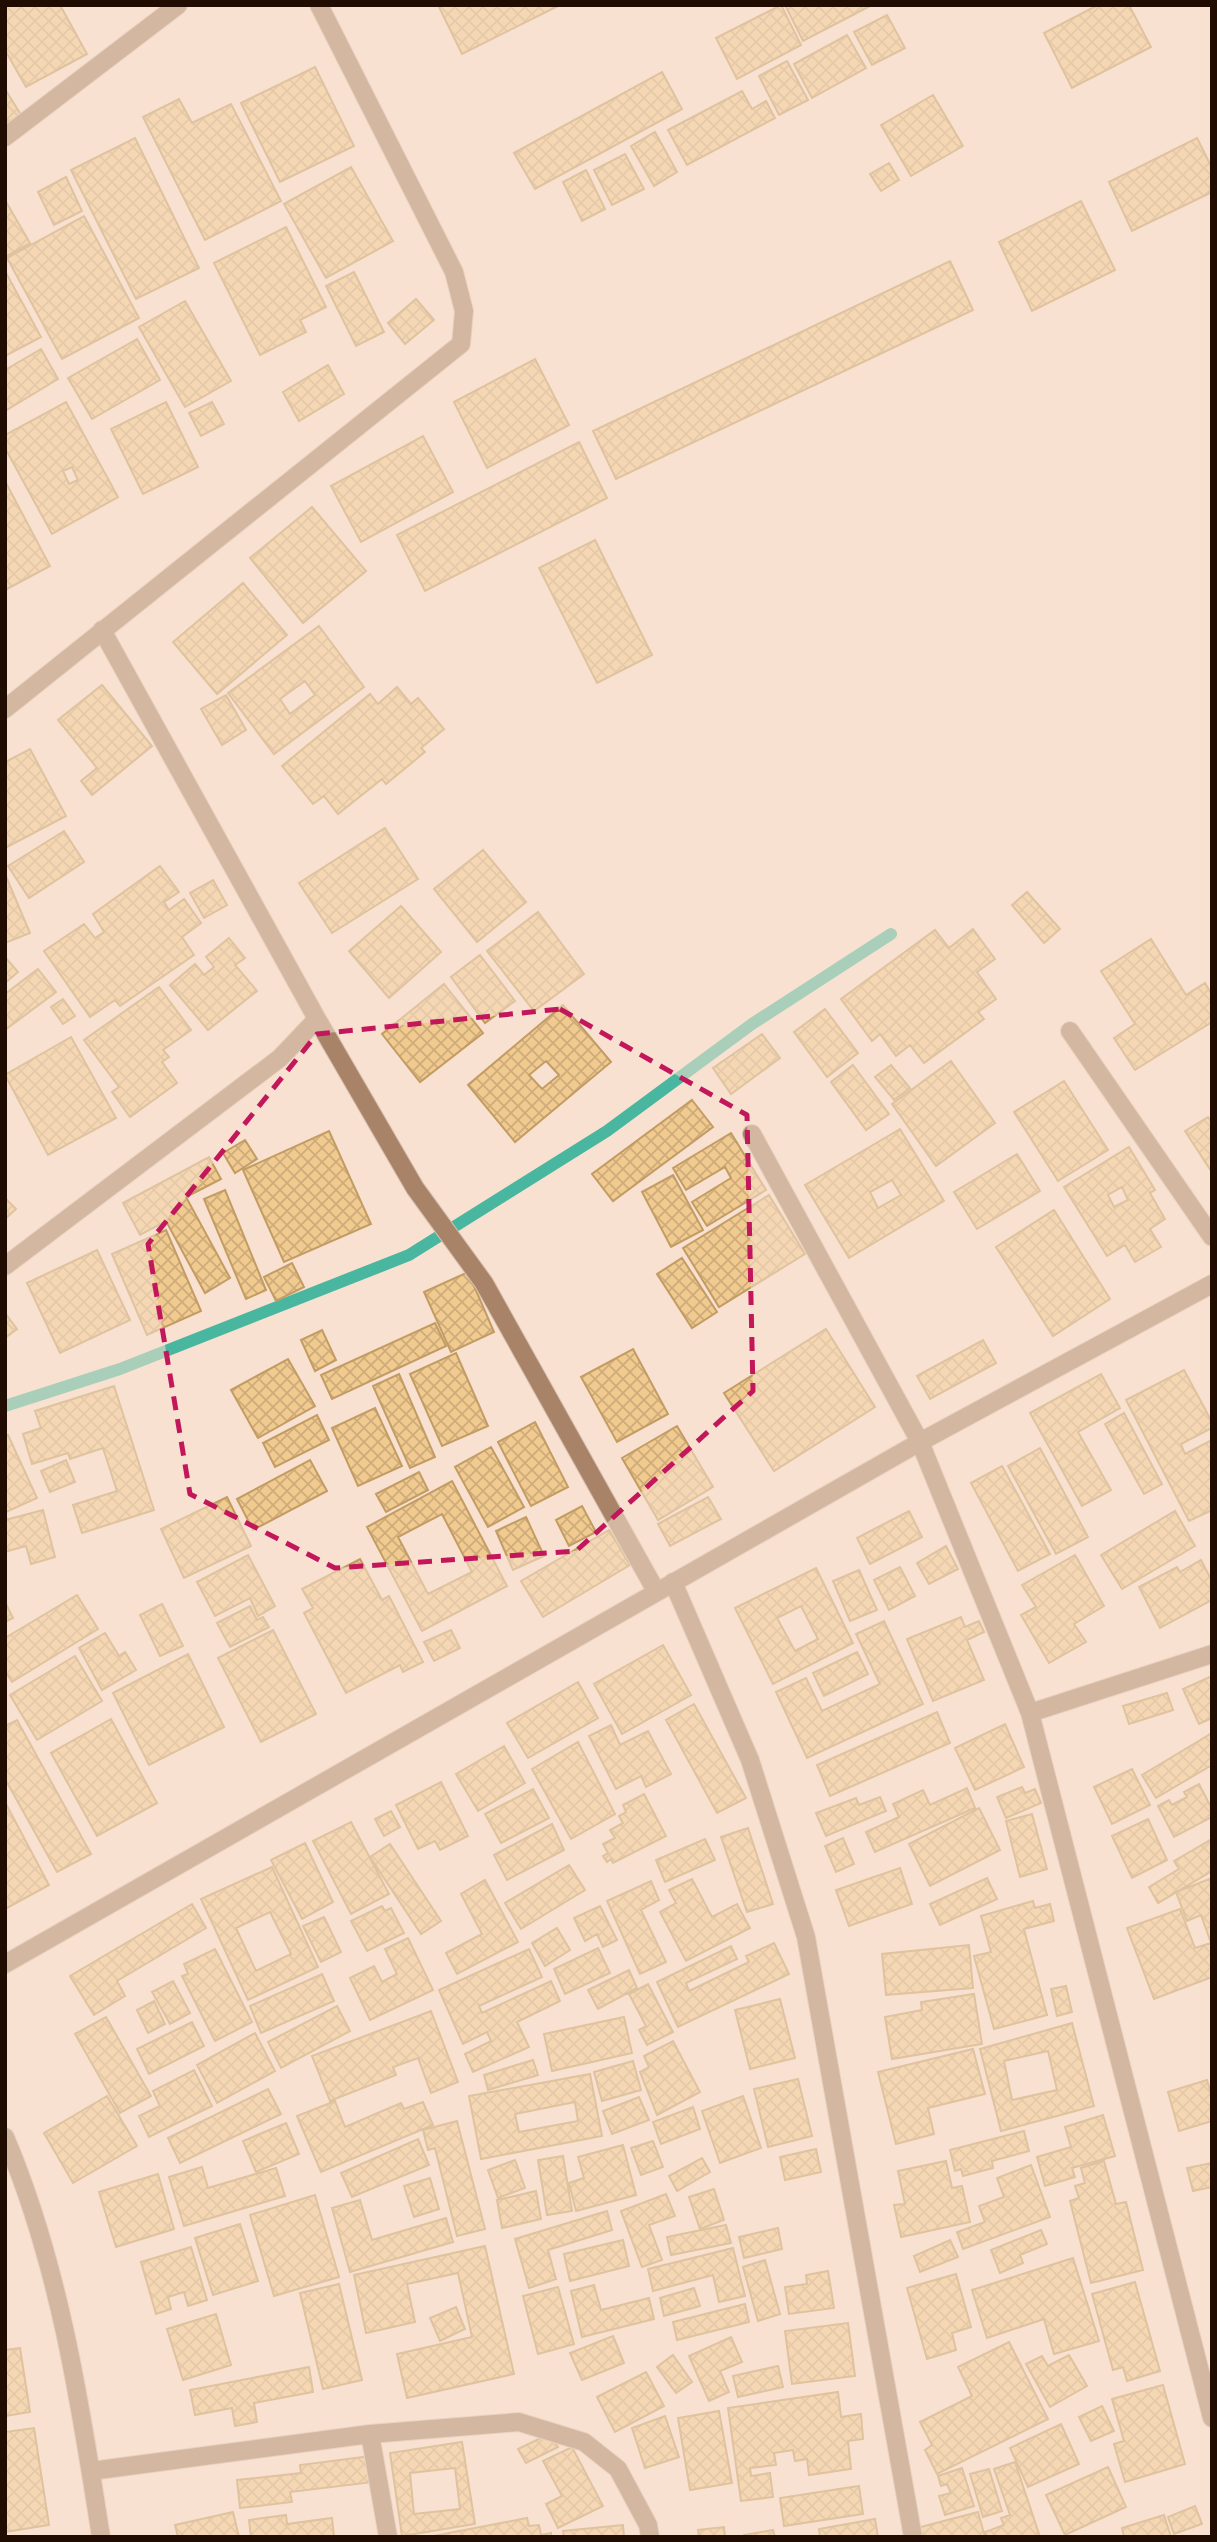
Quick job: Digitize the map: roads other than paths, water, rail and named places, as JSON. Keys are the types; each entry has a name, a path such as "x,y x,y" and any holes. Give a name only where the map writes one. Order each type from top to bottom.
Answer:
{"street":[{"path":"5,137 178,5"},
{"path":"5,709 461,344 464,311 454,272 320,5"},
{"path":"102,630 317,1019 415,1188 490,1293 656,1591"},
{"path":"5,1266 280,1058 317,1019"},
{"path":"1070,1031 1212,1237"},
{"path":"752,1134 920,1442 1030,1713 1212,2418"},
{"path":"5,1964 673,1581 920,1442 1212,1284"},
{"path":"673,1581 750,1760 806,1937 913,2537"},
{"path":"1030,1713 1212,1654"},
{"path":"5,2137 20,2171 59,2298 101,2537"},
{"path":"91,2471 370,2434 519,2423 584,2442 618,2469 648,2525 650,2537"},
{"path":"370,2434 388,2537"}],"waterway":[{"path":"5,1406 120,1369 409,1255 607,1131 752,1024 891,934"}]}
